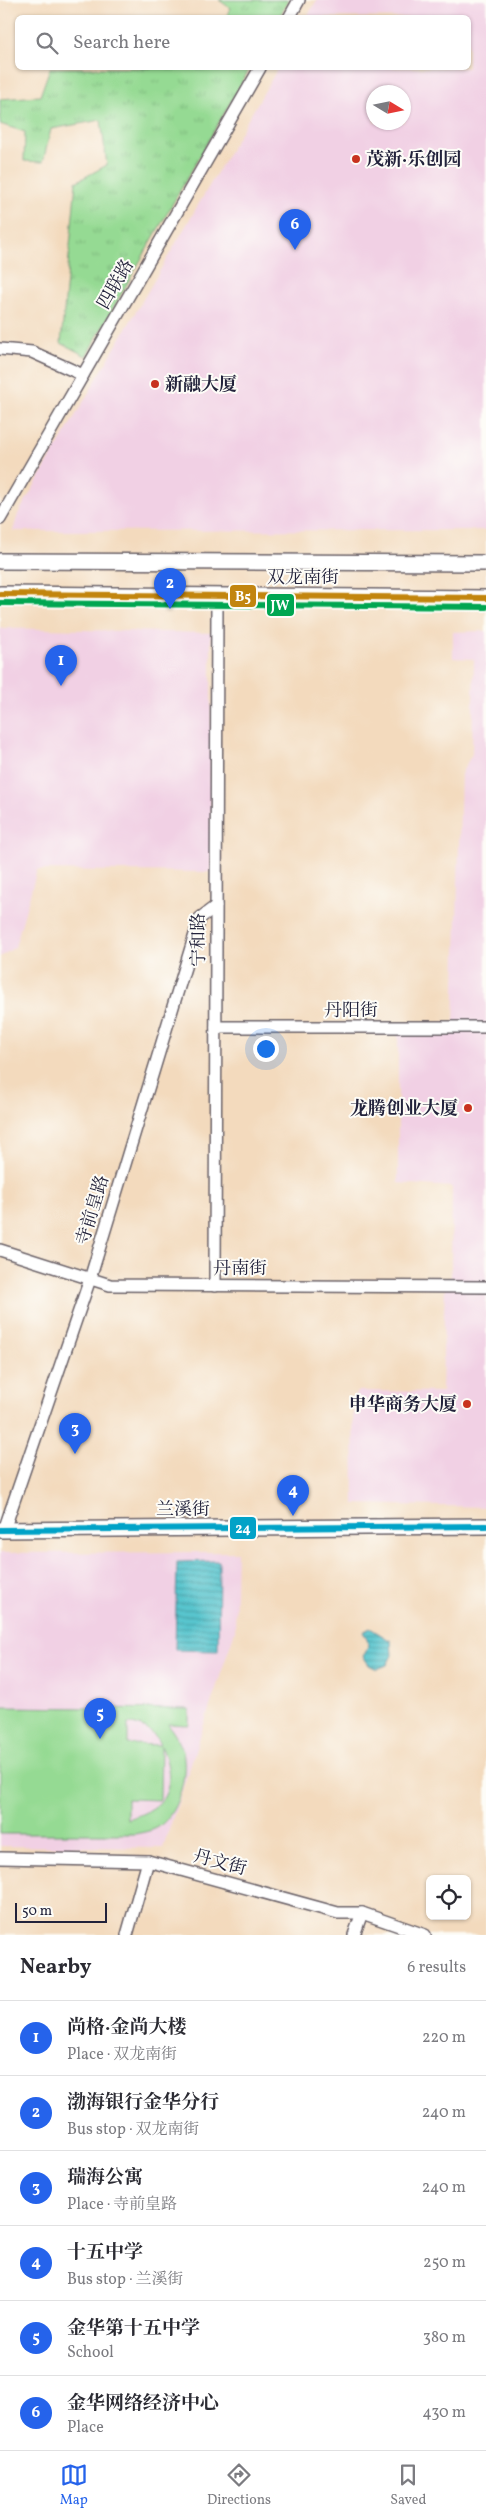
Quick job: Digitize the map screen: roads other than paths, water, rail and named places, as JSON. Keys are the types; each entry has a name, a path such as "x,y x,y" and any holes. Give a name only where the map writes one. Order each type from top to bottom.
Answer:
{"main road":[{"name":"双龙南街","path":"0,561 486,563"},
{"name":"双龙南街","path":"0,594 486,598"},
{"name":"兰溪街","path":"2,1530 486,1526"}],"street":[{"path":"291,15 299,0"},
{"name":"四联路","path":"0,519 259,70"},
{"path":"0,349 32,352 83,375"},
{"name":"宁和路","path":"215,1286 217,595"},
{"name":"寺前皇路","path":"2,1530 90,1279 200,918 216,906"},
{"name":"丹阳街","path":"216,1027 486,1027"},
{"name":"丹南街","path":"0,1250 110,1285 486,1287"},
{"name":"丹文街","path":"0,1858 148,1861 338,1913 362,1913 425,1935"},
{"path":"127,1935 148,1861"},
{"path":"354,1935 362,1913"}],"water":[{"path":"219,1561 218,1651 175,1650 177,1562"},
{"path":"370,1628 391,1641 392,1655 387,1665 377,1669 369,1665 363,1656 368,1644 363,1632"}],"place":[{"name":"茂新·乐创园","path":"356,159"},
{"name":"金华网络经济中心","path":"295,250"},
{"name":"新融大厦","path":"155,384"},
{"name":"渤海银行金华分行","path":"170,609"},
{"name":"尚格·金尚大楼","path":"61,686"},
{"name":"龙腾创业大厦","path":"468,1108"},
{"name":"申华商务大厦","path":"467,1404"},
{"name":"瑞海公寓","path":"75,1454"},
{"name":"十五中学","path":"293,1516"},
{"name":"金华第十五中学","path":"100,1739"}]}
